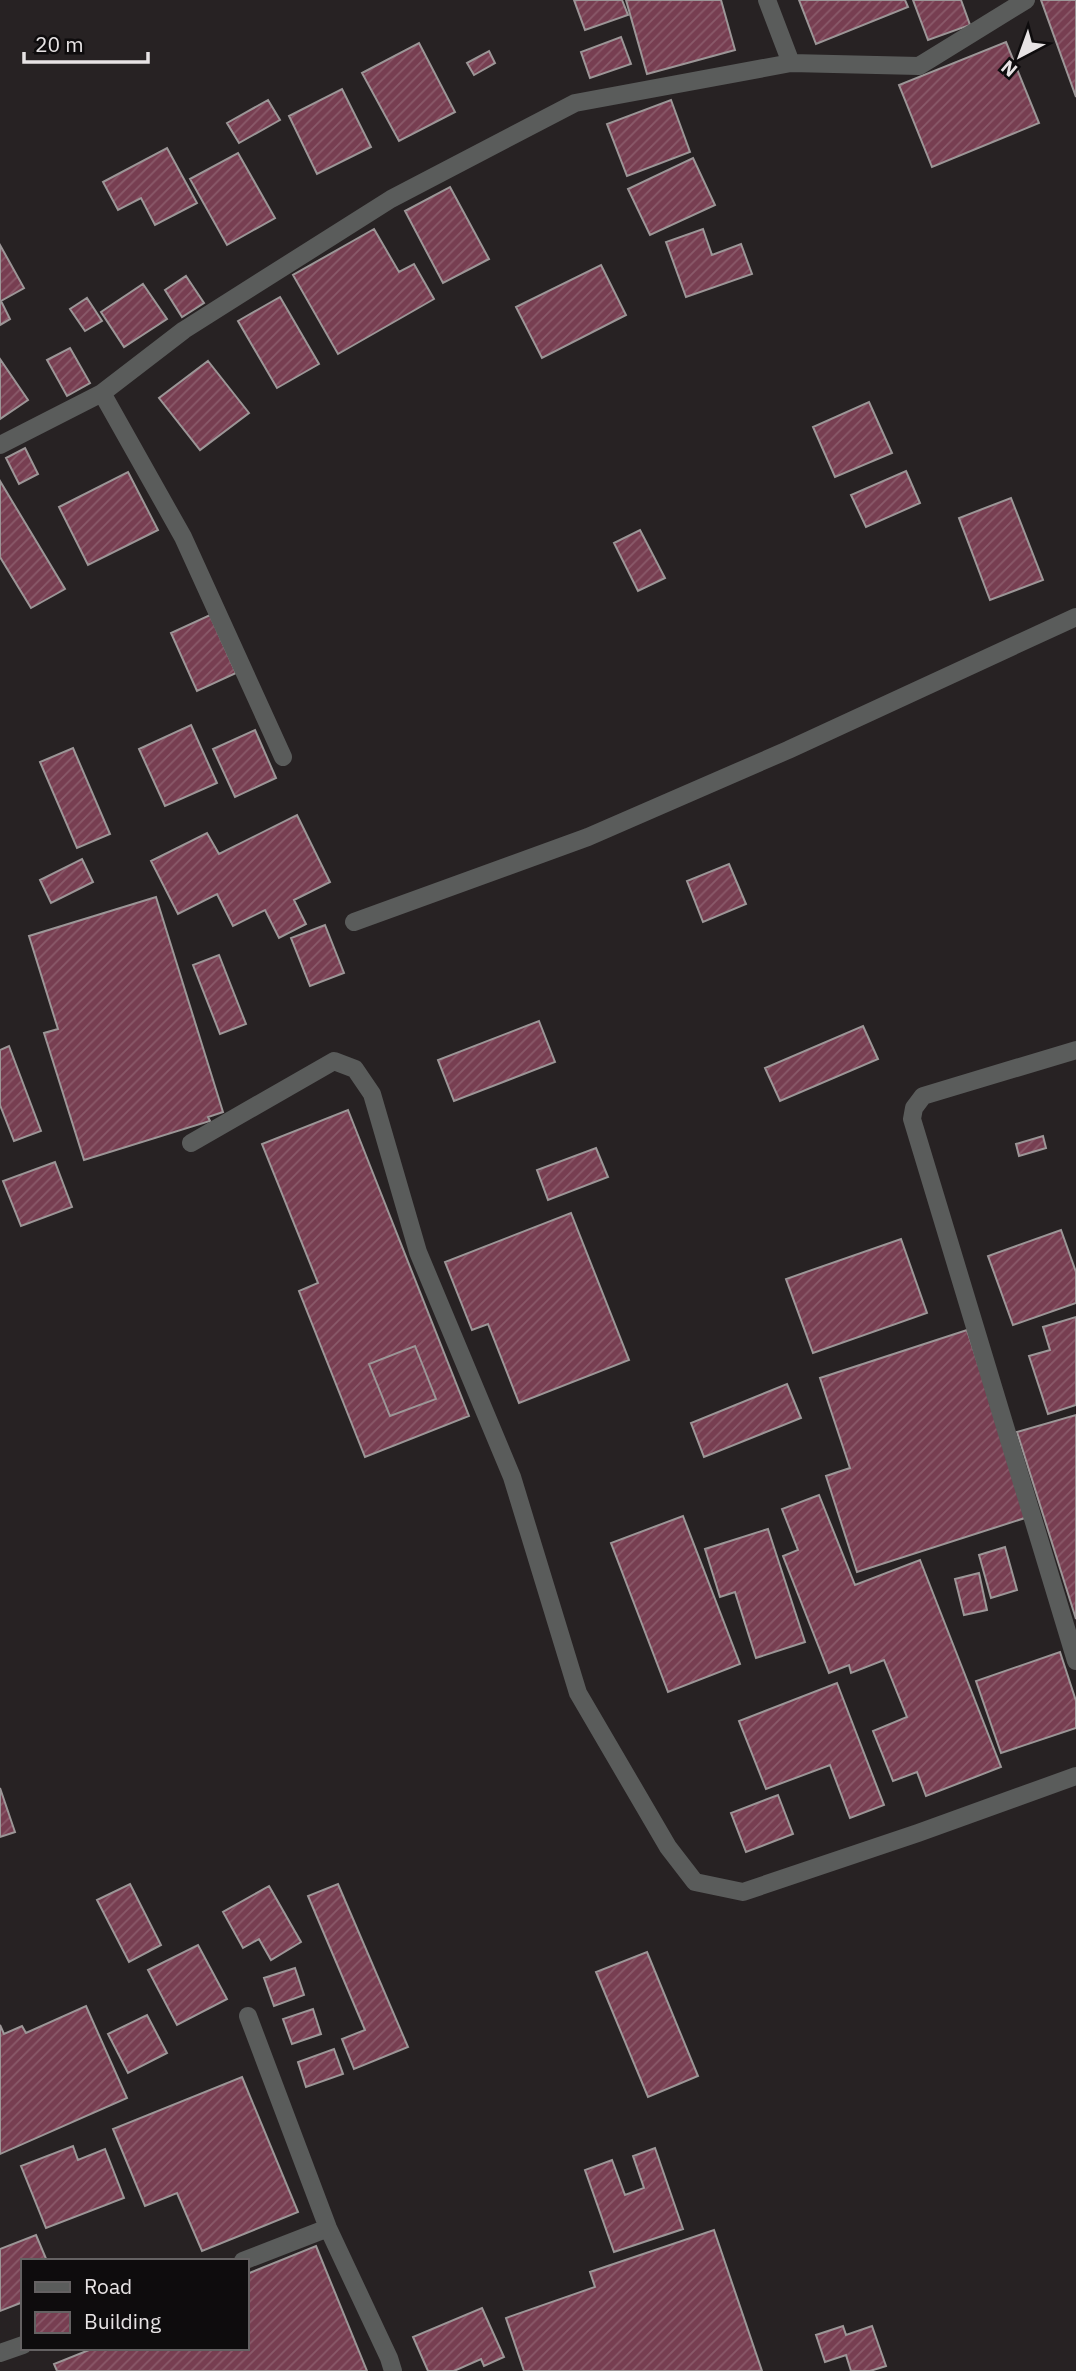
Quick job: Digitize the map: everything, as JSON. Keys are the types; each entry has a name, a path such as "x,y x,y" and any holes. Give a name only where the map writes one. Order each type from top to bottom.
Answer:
{"street":[{"path":"767,0 791,63"},
{"path":"0,445 102,393 184,330 391,199 575,103 791,63 919,66 1026,0"},
{"path":"102,393 183,537 283,757"},
{"path":"354,922 587,837 788,750 1076,617"},
{"path":"1076,1050 923,1096 914,1108 912,1119 1076,1661"},
{"path":"191,1143 334,1061 355,1069 367,1086 372,1094 418,1252 512,1476 579,1693 668,1847 695,1882 743,1892 1076,1776"},
{"path":"248,2015 328,2228 393,2371"},
{"path":"248,2259 328,2228"},
{"path":"0,2354 21,2346"}],"building":[{"path":"574,0 622,0 628,15 585,30"},
{"path":"626,0 721,0 735,50 647,74"},
{"path":"799,0 905,0 908,7 816,44"},
{"path":"913,0 961,0 970,25 928,40"},
{"path":"1041,0 1076,0 1076,97"},
{"path":"621,37 631,64 590,78 581,52"},
{"path":"1006,42 1039,123 932,167 899,85"},
{"path":"419,43 455,112 399,141 362,73"},
{"path":"489,51 495,63 474,75 467,63"},
{"path":"342,89 371,147 317,174 289,116"},
{"path":"268,100 280,120 239,143 227,123"},
{"path":"671,100 690,152 627,176 607,124"},
{"path":"167,148 197,203 155,225 141,198 118,210 103,182"},
{"path":"238,153 275,218 227,245 190,179"},
{"path":"693,158 715,205 650,235 628,189"},
{"path":"450,187 489,259 443,283 405,211"},
{"path":"374,229 399,272 414,264 434,299 338,354 293,275"},
{"path":"703,229 712,255 741,244 752,274 686,297 666,242"},
{"path":"0,245 24,288 1,301 10,319 0,325"},
{"path":"601,265 626,315 542,358 516,307"},
{"path":"186,276 204,303 182,317 165,290"},
{"path":"143,284 167,319 124,347 101,312"},
{"path":"280,297 319,364 277,388 238,321"},
{"path":"87,298 102,321 85,331 70,309"},
{"path":"70,348 90,383 67,396 47,360"},
{"path":"0,359 28,400 0,419"},
{"path":"208,361 249,413 200,450 159,398"},
{"path":"869,402 892,453 835,477 813,427"},
{"path":"25,448 38,474 19,484 6,458"},
{"path":"906,471 920,503 866,527 851,495"},
{"path":"128,472 158,530 88,565 59,507"},
{"path":"0,481 65,589 31,608 0,557"},
{"path":"1011,498 1043,580 990,600 959,518"},
{"path":"640,530 665,578 638,591 614,543"},
{"path":"210,615 236,673 197,691 171,633"},
{"path":"191,725 217,783 165,806 139,749"},
{"path":"255,730 276,778 235,797 213,749"},
{"path":"73,748 110,834 77,848 40,762"},
{"path":"297,815 330,882 294,900 306,924 279,938 265,910 233,926 217,894 178,914 151,861 207,833 219,854"},
{"path":"82,859 93,882 51,903 40,880"},
{"path":"729,864 746,904 703,922 687,881"},
{"path":"156,897 223,1112 208,1117 210,1121 84,1160 44,1033 58,1029 29,936"},
{"path":"325,925 344,973 310,986 291,938"},
{"path":"219,955 246,1024 220,1034 193,965"},
{"path":"539,1021 555,1062 454,1101 438,1060"},
{"path":"863,1026 878,1059 780,1101 765,1068"},
{"path":"9,1046 41,1131 14,1141 0,1105 0,1050"},
{"path":"348,1110 469,1416 365,1457 299,1291 318,1283 262,1144","holes":["415,1346 436,1399 390,1416 369,1364"]},
{"path":"1043,1136 1046,1148 1019,1156 1016,1144"},
{"path":"596,1148 608,1177 548,1200 537,1170"},
{"path":"55,1162 72,1207 21,1226 3,1181"},
{"path":"571,1213 629,1360 519,1403 488,1324 472,1330 445,1262"},
{"path":"1061,1230 1076,1272 1076,1303 1013,1325 988,1256"},
{"path":"901,1239 927,1313 813,1353 786,1279"},
{"path":"1076,1317 1076,1405 1048,1414 1029,1356 1050,1350 1043,1327"},
{"path":"967,1330 1028,1517 857,1572 826,1476 850,1468 820,1378"},
{"path":"415,1346 436,1399 390,1416 369,1364"},
{"path":"787,1384 801,1418 704,1457 691,1423"},
{"path":"1076,1415 1076,1619 1017,1432"},
{"path":"819,1495 855,1585 920,1560 1001,1767 926,1796 917,1772 893,1781 873,1731 907,1717 884,1660 851,1673 849,1665 829,1673 783,1556 798,1550 782,1509"},
{"path":"683,1516 740,1664 668,1692 611,1543"},
{"path":"768,1529 805,1642 756,1658 735,1592 720,1597 705,1549"},
{"path":"1005,1547 1017,1590 991,1598 979,1555"},
{"path":"979,1573 987,1610 964,1615 955,1579"},
{"path":"1060,1652 1076,1701 1076,1728 1001,1753 976,1681"},
{"path":"837,1683 884,1805 850,1818 830,1765 766,1789 739,1721"},
{"path":"0,1788 15,1832 0,1837"},
{"path":"778,1795 793,1834 746,1852 731,1813"},
{"path":"130,1884 161,1945 129,1962 97,1900"},
{"path":"338,1884 408,2047 354,2069 342,2039 365,2030 308,1896"},
{"path":"269,1886 301,1942 271,1960 259,1939 243,1948 223,1912"},
{"path":"198,1945 227,1999 177,2025 148,1970"},
{"path":"647,1952 698,2076 648,2097 596,1972"},
{"path":"295,1968 304,1995 274,2006 264,1978"},
{"path":"86,2006 127,2098 0,2154 0,2025 4,2034 22,2026 26,2033"},
{"path":"313,2009 321,2034 292,2044 283,2019"},
{"path":"147,2015 167,2053 128,2073 108,2034"},
{"path":"334,2049 343,2074 306,2087 298,2062"},
{"path":"242,2077 298,2212 202,2251 177,2193 145,2206 113,2129"},
{"path":"73,2146 78,2160 105,2149 124,2198 46,2228 21,2166"},
{"path":"655,2148 683,2229 614,2252 585,2170 612,2160 625,2195 644,2188 633,2156"},
{"path":"714,2230 762,2371 524,2371 506,2318 595,2287 590,2272"},
{"path":"36,2235 46,2259 21,2259 21,2303 0,2311 0,2249"},
{"path":"316,2246 367,2371 57,2371 54,2364 89,2350 248,2350 248,2274"},
{"path":"482,2308 504,2357 484,2366 481,2359 454,2371 428,2371 413,2337"},
{"path":"843,2326 846,2335 872,2326 886,2366 870,2371 851,2371 846,2355 825,2362 816,2335"}]}
